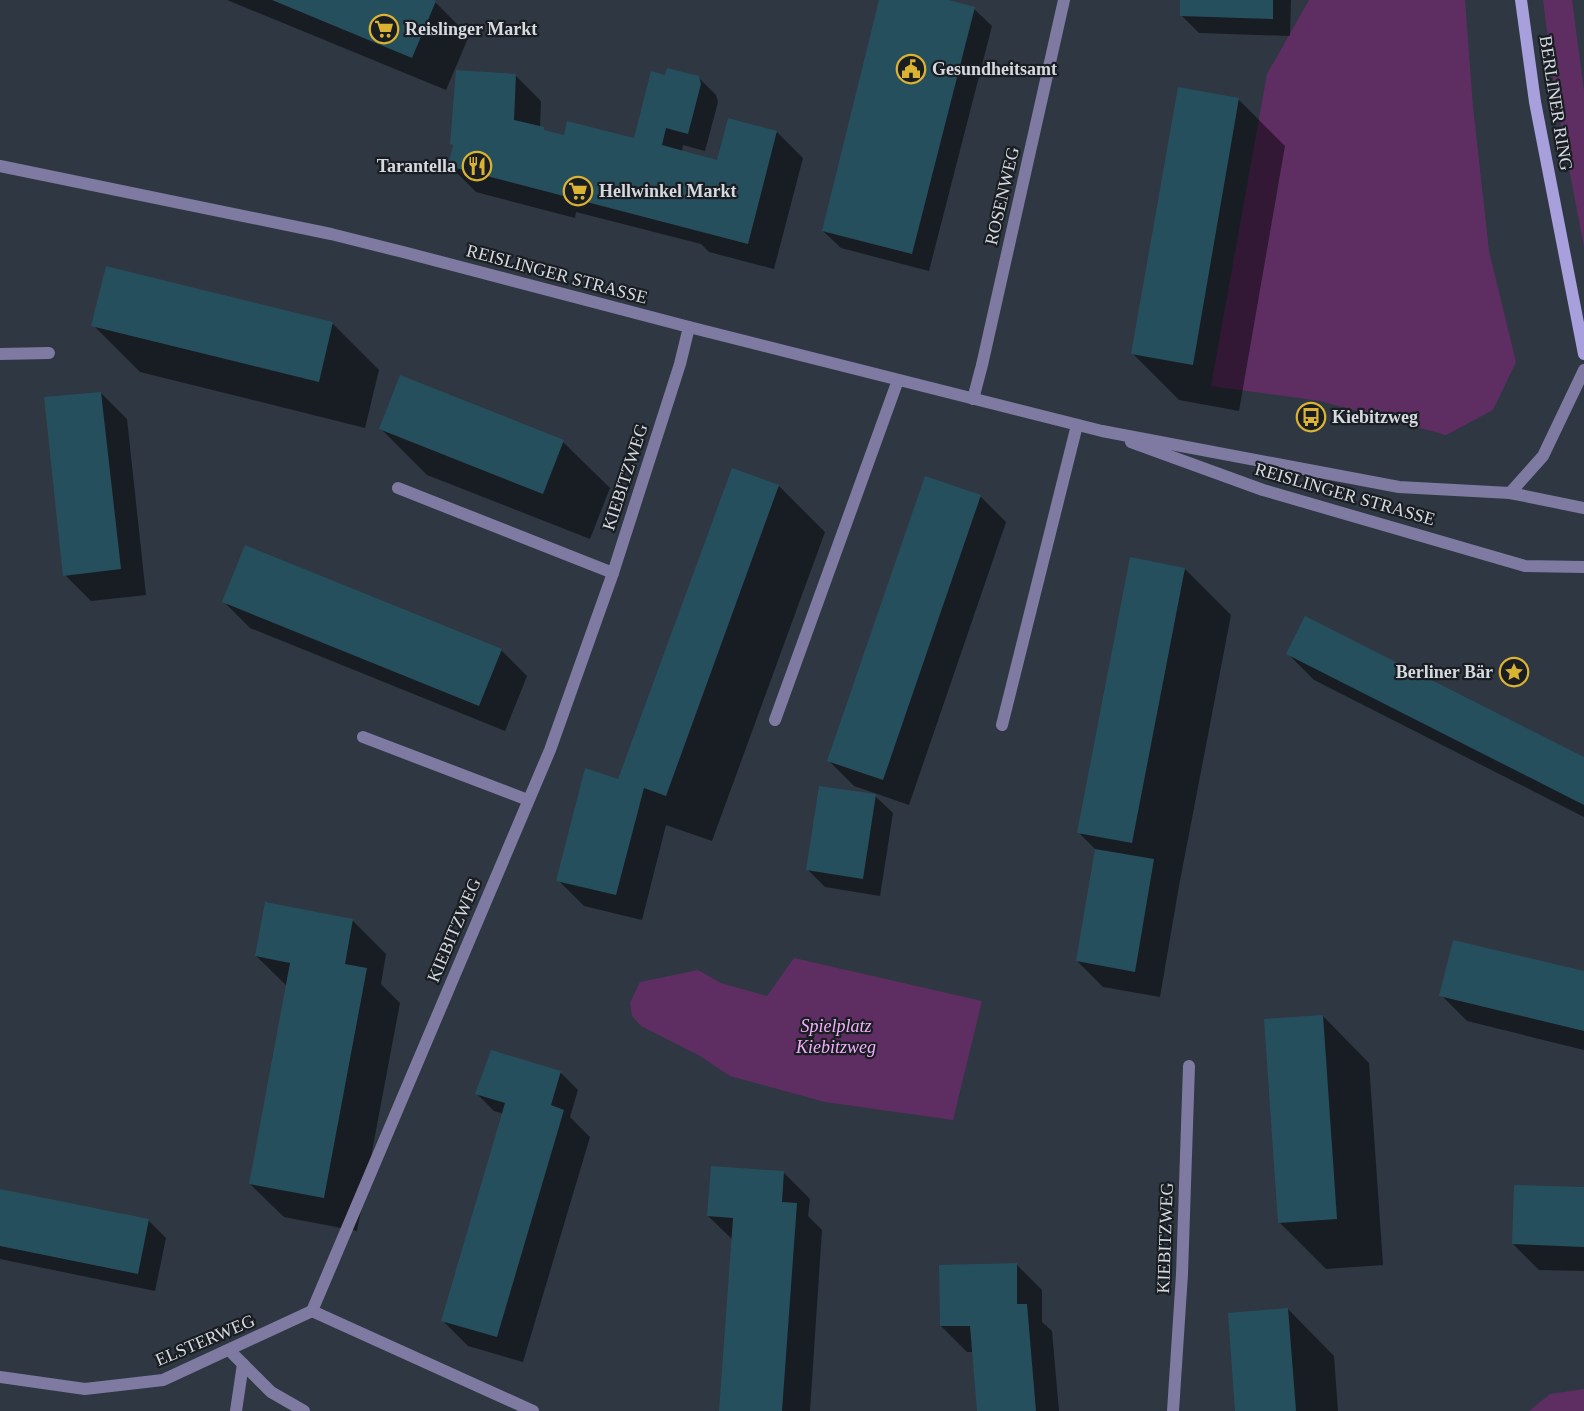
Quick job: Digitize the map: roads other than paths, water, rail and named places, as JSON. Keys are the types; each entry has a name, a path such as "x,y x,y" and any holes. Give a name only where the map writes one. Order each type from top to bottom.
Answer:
{"main road":[{"name":"BERLINER RING","path":"1521,0 1535,102 1584,354"}],"street":[{"name":"ROSENWEG","path":"973,399 1064,0"},
{"name":"REISLINGER STRASSE","path":"0,166 331,234 1102,431 1399,487 1510,493 1584,508"},
{"name":"KIEBITZWEG","path":"312,1311 550,750 613,573 680,364 689,327"},
{"path":"0,354 50,353"},
{"path":"1510,493 1543,456 1584,370"},
{"path":"775,720 898,380"},
{"path":"1002,725 1077,425"},
{"name":"REISLINGER STRASSE","path":"1102,431 1263,490 1525,566 1584,567"},
{"path":"399,489 613,573"},
{"path":"363,737 528,800"},
{"name":"KIEBITZWEG","path":"1173,1411 1182,1274 1189,1066"},
{"path":"312,1311 533,1411"},
{"name":"ELSTERWEG","path":"0,1377 85,1389 163,1380 312,1311"},
{"path":"229,1350 271,1392 304,1411"},
{"path":"236,1411 243,1364"}],"place":[{"name":"Reislinger Markt","path":"384,29"},
{"name":"Gesundheitsamt","path":"911,69"},
{"name":"Tarantella","path":"477,166"},
{"name":"Hellwinkel Markt","path":"578,191"},
{"name":"Kiebitzweg","path":"1311,417"},
{"name":"Berliner Bär","path":"1514,672"}],"park label":[{"name":"Spielplatz Kiebitzweg","path":"836,1036"}]}
